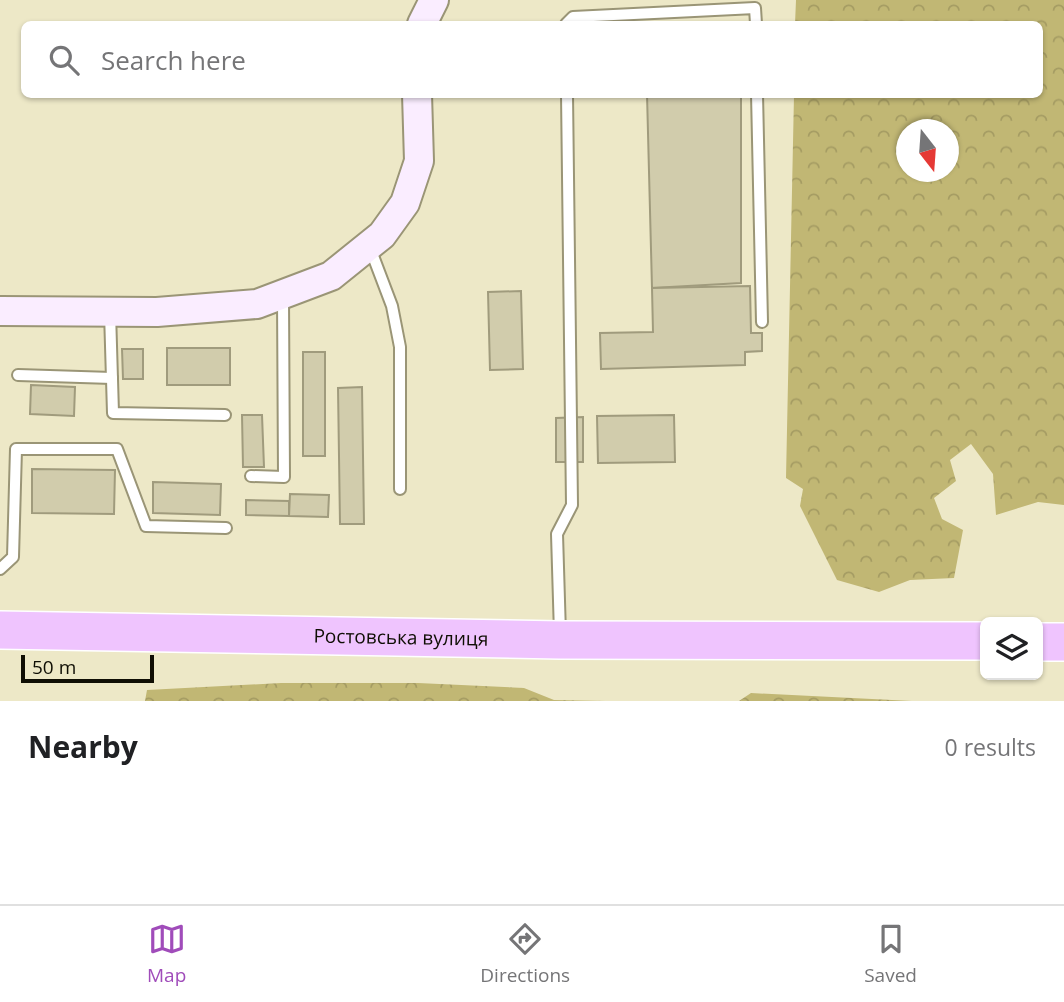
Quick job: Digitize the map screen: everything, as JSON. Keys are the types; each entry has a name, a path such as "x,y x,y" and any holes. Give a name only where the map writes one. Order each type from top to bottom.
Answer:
{"highway":[{"name":"Ростовська вулиця","path":"0,630 560,640 980,641"},
{"path":"1043,642 1064,642"}],"main road":[{"path":"424,21 434,0"},
{"path":"0,311 157,312 257,304 331,276 382,235 405,203 419,161 416,98"}],"lane":[{"path":"569,21 573,17 755,8 756,21"},
{"path":"560,640 558,534 572,505 567,98"},
{"path":"757,98 762,322"},
{"path":"369,246 392,306 400,347 400,489"},
{"path":"251,476 284,477 283,295"},
{"path":"110,312 113,413 225,415"},
{"path":"18,375 112,378"},
{"path":"0,569 13,557 16,449 117,449 146,526 226,528"}],"green space":[{"path":"796,0 1064,0 1064,505 1038,502 996,515 993,474 971,444 950,460 956,481 934,498 942,519 963,530 954,578 910,580 879,592 837,580 800,506 803,489 786,478 794,98 1043,98 1043,21 795,21"},
{"path":"281,683 418,683 524,688 554,700 606,701 145,701 147,690"},
{"path":"751,693 912,701 739,701"}],"building":[{"path":"647,98 741,98 741,283 652,288"},
{"path":"750,286 751,333 762,333 762,351 745,352 745,365 601,369 600,333 653,332 652,288"},
{"path":"521,291 523,369 490,370 488,292"},
{"path":"167,348 230,348 230,385 167,385"},
{"path":"122,349 143,349 143,379 123,379"},
{"path":"303,352 325,352 325,456 303,456"},
{"path":"31,385 75,387 74,416 30,414"},
{"path":"362,387 364,524 340,524 338,388"},
{"path":"242,415 262,415 264,467 243,467"},
{"path":"674,415 675,462 598,463 597,416"},
{"path":"583,417 583,462 556,462 556,418"},
{"path":"32,469 115,470 114,514 32,513"},
{"path":"153,482 221,484 220,515 153,513"},
{"path":"290,494 329,495 328,517 289,516"},
{"path":"246,500 289,501 289,516 246,515"}]}
